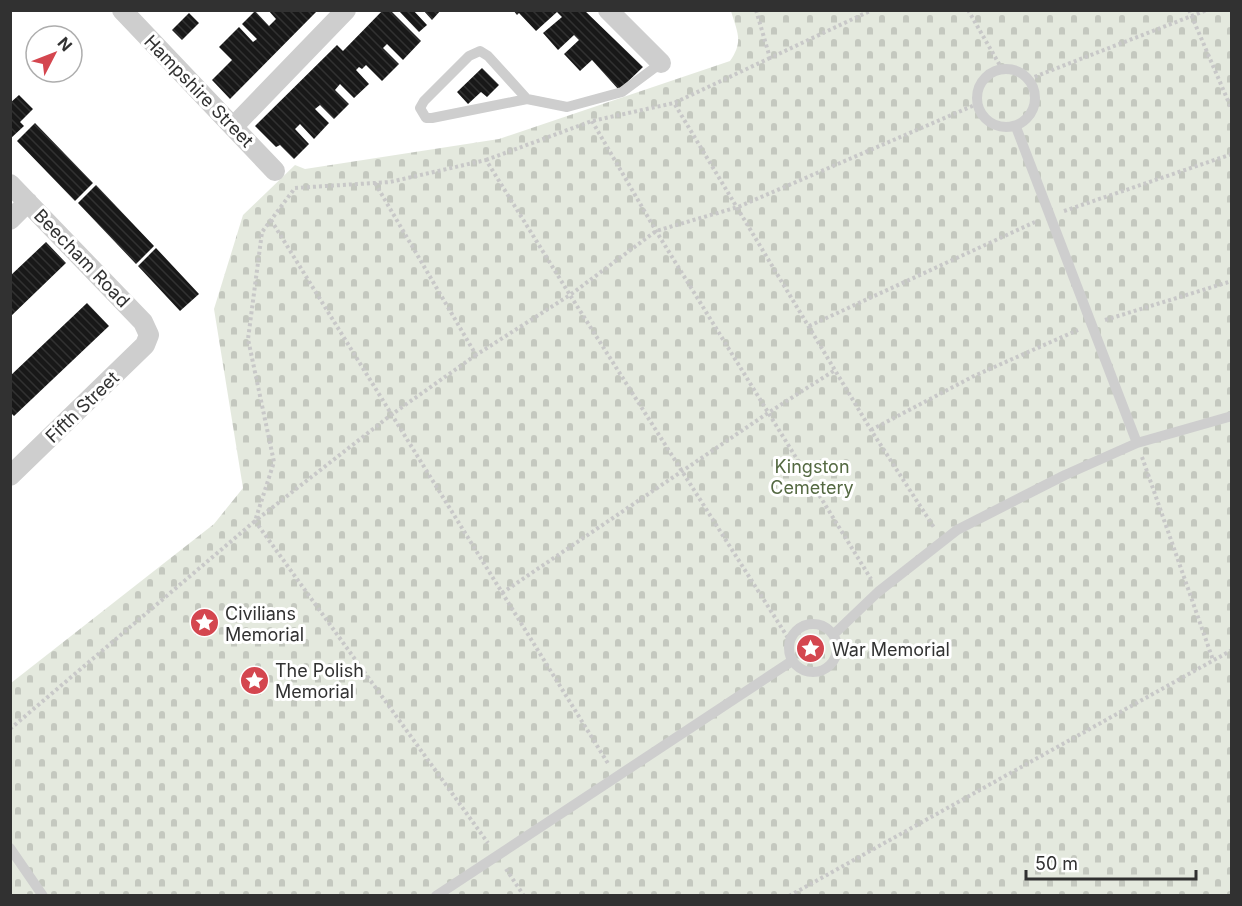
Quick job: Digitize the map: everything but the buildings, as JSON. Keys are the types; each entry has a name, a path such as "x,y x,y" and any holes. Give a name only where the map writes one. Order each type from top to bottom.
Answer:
{"street":[{"name":"Hampshire Street","path":"122,10 275,171"},
{"path":"233,127 346,10"},
{"path":"608,10 661,63"},
{"name":"Beecham Road","path":"10,184 143,322 149,335"},
{"path":"10,220 28,202"},
{"name":"Fifth Street","path":"10,476 145,345 149,335"}],"lane":[{"path":"527,99 488,56 480,51 469,56 424,101 420,108 426,118 432,118 527,99 567,107 580,105 621,92 661,63"},
{"path":"1002,69 1012,69 1022,73 1034,88 1035,108 1030,117 1016,127 995,126 981,113 977,104 977,95 985,78 1002,69"},
{"path":"1016,127 1137,443"},
{"path":"833,635 879,592 957,531 1065,475 1137,443 1232,416"},
{"path":"810,624 819,625 833,635 837,646 836,655 831,665 824,670 815,673 807,672 792,661 789,653 790,641 800,627 810,624"},
{"path":"436,896 792,661"},
{"path":"10,848 43,896"}],"path":[{"path":"756,10 770,58"},
{"path":"255,521 274,462 248,339 262,232 295,188 390,182 486,160 592,122 674,103 872,10"},
{"path":"968,10 1002,69"},
{"path":"1189,10 1232,110"},
{"path":"1029,79 1207,10"},
{"path":"674,103 871,430 943,542"},
{"path":"10,729 255,521 391,415 477,355 570,295 656,231 738,207 977,104"},
{"path":"592,122 656,231 879,592"},
{"path":"809,326 1050,216 1232,154"},
{"path":"486,160 790,641"},
{"path":"375,183 477,355"},
{"path":"271,220 616,777"},
{"path":"871,430 974,376 1092,324 1232,280"},
{"path":"502,593 681,471 836,370"},
{"path":"1137,443 1213,660"},
{"path":"255,521 497,855 524,896"},
{"path":"789,896 1232,650"}],"green space":[{"name":"Kingston Cemetery","path":"731,11 1231,11 1231,895 11,896 11,683 214,524 243,488 214,309 243,215 295,165 305,169 499,139 730,61 738,42"}],"place":[{"name":"Civilians Memorial","path":"204,623"},
{"name":"War Memorial","path":"811,649"},
{"name":"The Polish Memorial","path":"254,680"}]}
